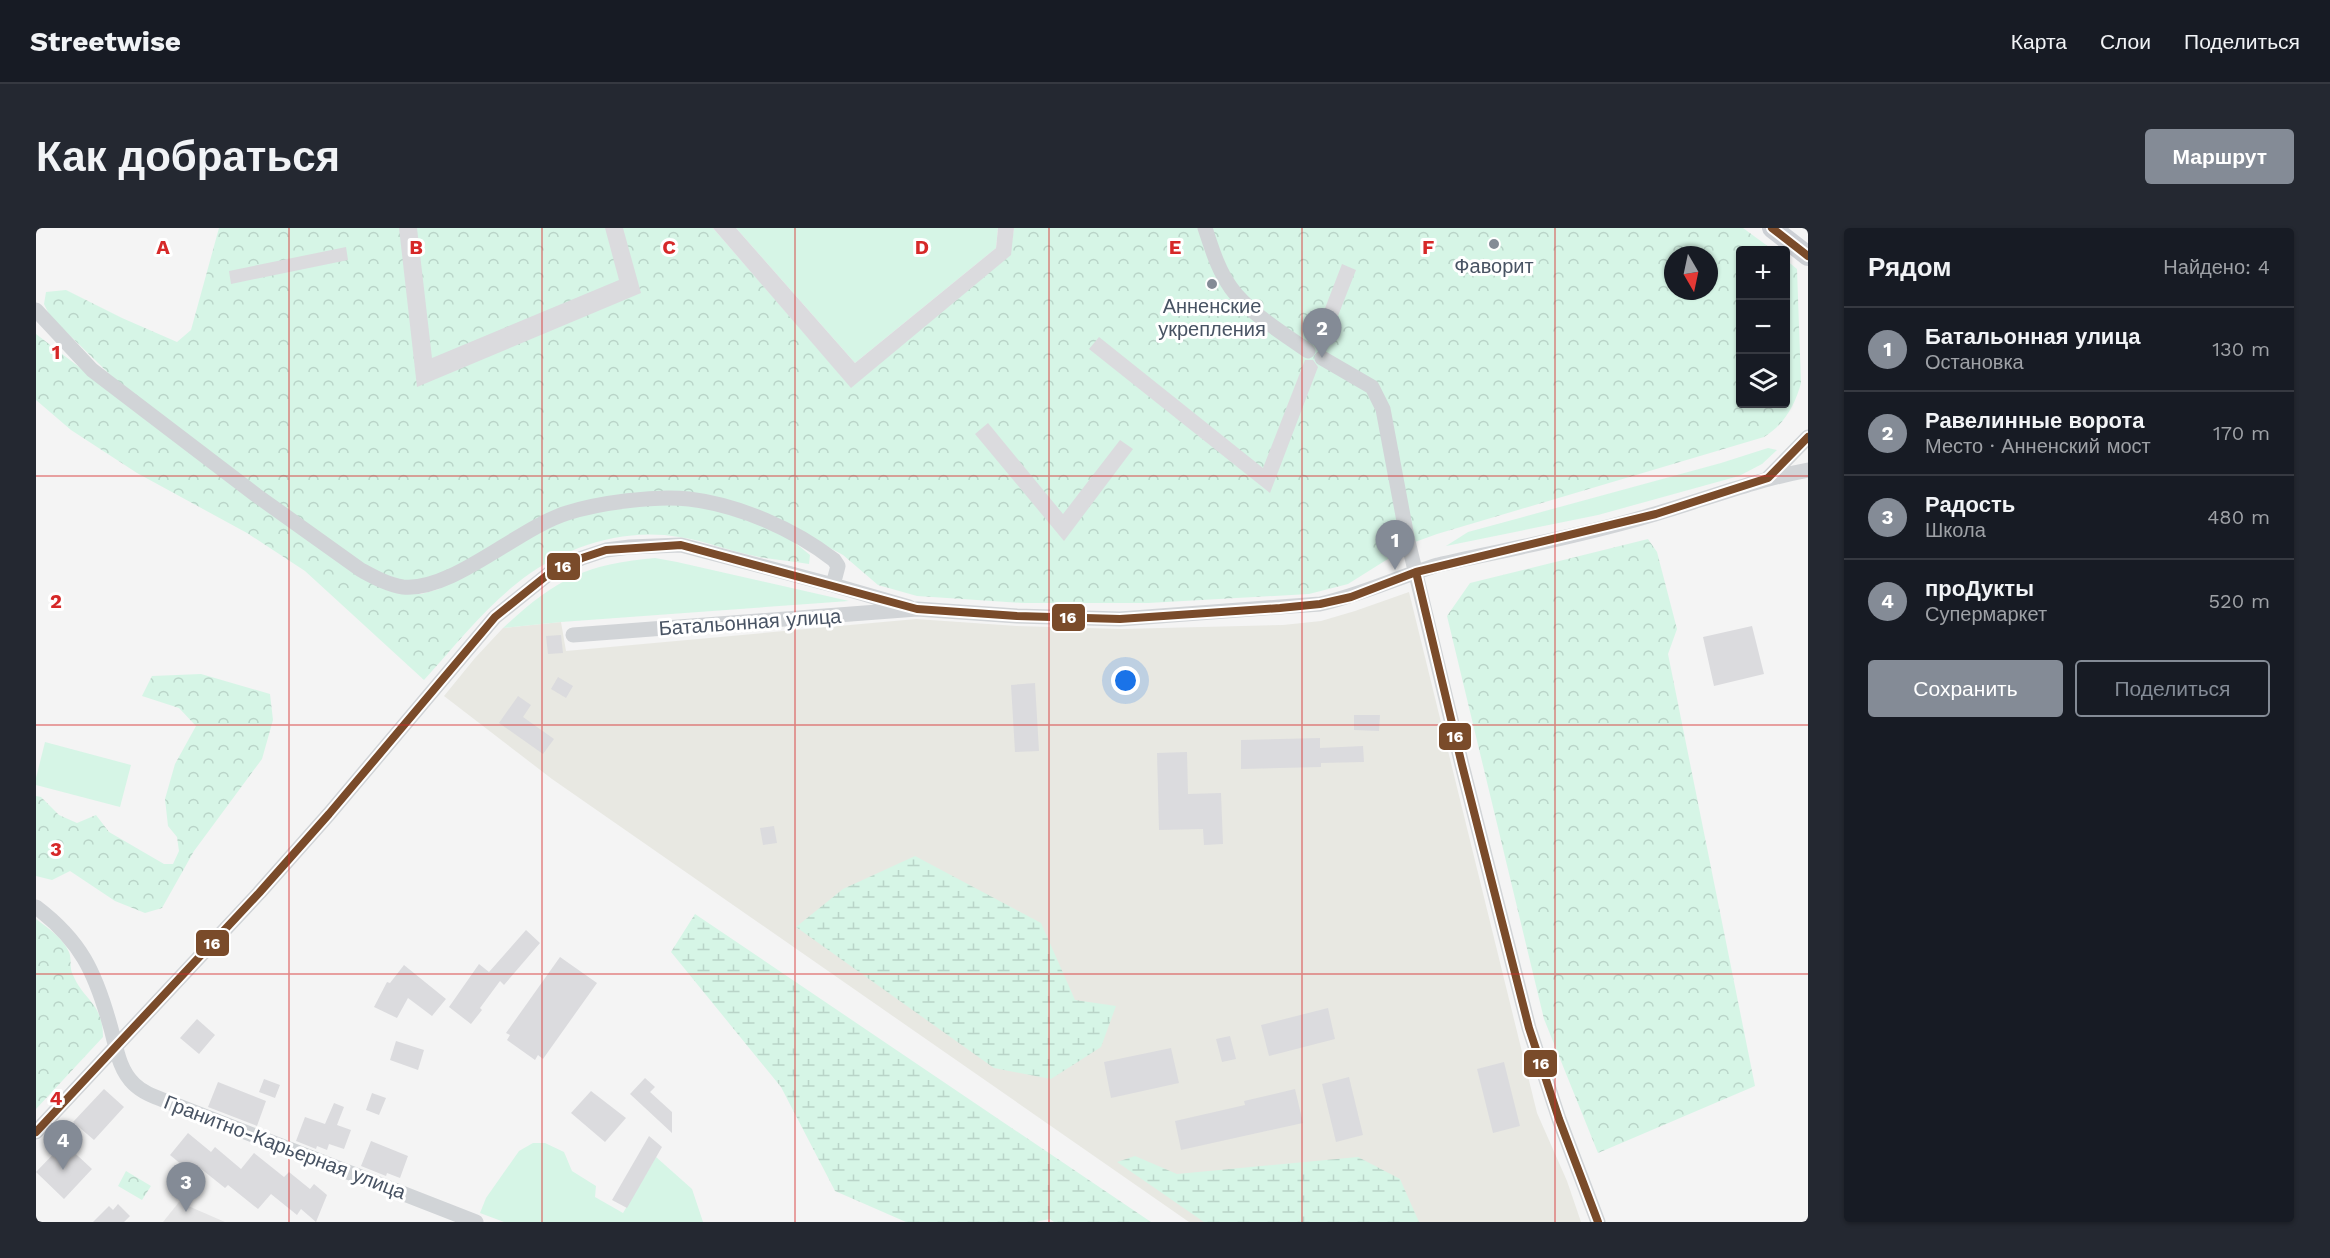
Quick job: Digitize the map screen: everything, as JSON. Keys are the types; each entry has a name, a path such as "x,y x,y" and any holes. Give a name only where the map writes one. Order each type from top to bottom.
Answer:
{"main road":[{"path":"1772,228 1808,256"}],"street":[{"path":"1205,228 1217,263 1232,290 1275,327 1315,355 1372,387 1383,409 1407,537 1459,754 1529,1028 1559,1119 1598,1222"},
{"path":"36,310 92,370 362,570 389,583 401,587 416,587 440,582 533,528 566,513 613,504 674,498 729,508 793,534 834,560 838,566 833,585"},
{"path":"1768,478 1808,437"},
{"name":"Батальонная улица","path":"573,635 917,609 1017,616 1120,619 1320,604 1351,597 1416,572 1656,514 1768,478 1808,470"},
{"path":"36,1132 267,884 495,617 551,572 606,550 681,545 917,609"},
{"name":"Гранитно-Карьерная улица","path":"36,907 60,926 86,957 125,1072 136,1086 149,1094 476,1222"}],"shaded area":[{"path":"1409,592 1537,1113 1567,1181 1581,1222 1189,1222 552,779 444,696 503,628 561,622 566,651 916,619 1017,626 1121,629 1283,625 1321,621"},
{"path":"179,1202 225,1222 163,1222"}],"green space":[{"path":"219,228 713,228 851,387 1010,255 1014,228 1743,228 1768,246 1736,246 1736,408 1790,408 1790,263 1797,269 1801,383 1788,414 1764,437 1437,534 1415,542 1348,584 1309,594 1148,603 1023,603 917,596 878,585 843,555 791,527 737,505 617,498 435,578 405,582 378,575 139,403 50,316 44,304 46,292 66,290 177,342 191,330"},
{"path":"736,228 998,228 996,248 855,363"},
{"path":"36,334 160,429 402,593 421,594 439,589 531,534 583,513 658,504 691,505 713,509 767,527 793,541 810,555 809,564 759,557 679,537 636,535 593,543 552,560 516,584 480,618 424,680 305,571 247,533 137,473 71,430 36,400"},
{"path":"1768,448 1777,450 1762,464 1739,476 1598,515 1446,546 1468,532"},
{"path":"1648,539 1657,552 1677,629 1668,654 1755,1086 1598,1153 1544,1019 1447,616 1470,583"},
{"path":"655,558 849,601 503,628 555,586 572,577 609,565"},
{"path":"201,674 270,694 273,720 262,759 194,851 162,908 145,913 115,901 70,871 52,880 36,876 36,796 41,797 59,815 77,823 96,815 109,832 164,864 173,864 179,851 177,837 168,826 165,799 175,764 196,726 179,708 142,696 152,676"},
{"path":"45,742 131,765 120,807 36,785"},
{"path":"915,856 1041,923 1075,1000 1116,1006 1101,1047 1051,1079 994,1068 796,927 843,889"},
{"path":"695,914 1151,1222 1054,1222 1050,1219 1035,1222 906,1222 835,1191 781,1087 671,952"},
{"path":"36,919 55,934 66,947 77,984 100,1017 103,1037 36,1109"},
{"path":"533,1143 545,1143 564,1152 572,1171 596,1186 595,1197 623,1213 656,1157 692,1189 703,1222 504,1222 480,1213 486,1198 519,1151"},
{"path":"1135,1156 1177,1174 1358,1157 1400,1179 1419,1222 1204,1222 1117,1162"},
{"path":"126,1171 151,1186 142,1200 118,1186"}],"building":[{"path":"399,228 417,228 432,358 619,280 605,228 623,228 641,293 417,387"},
{"path":"713,228 736,228 855,363 996,248 998,228 1014,228 1011,255 851,388"},
{"path":"346,247 348,260 231,284 229,271"},
{"path":"1342,264 1356,270 1325,349 1317,350 1312,342"},
{"path":"1099,337 1263,468 1305,360 1313,360 1318,367 1270,493 1089,349"},
{"path":"988,423 1063,514 1120,440 1133,449 1064,541 975,434"},
{"path":"1752,626 1764,674 1714,686 1703,637"},
{"path":"561,635 563,653 548,654 546,636"},
{"path":"558,677 573,686 566,698 551,689"},
{"path":"1035,683 1039,751 1015,752 1011,685"},
{"path":"518,696 531,705 523,717 554,739 543,754 499,723"},
{"path":"1354,715 1380,715 1379,731 1354,730"},
{"path":"1320,738 1320,748 1363,746 1364,762 1321,763 1321,767 1241,769 1241,740"},
{"path":"1187,752 1188,794 1221,793 1223,844 1204,845 1203,829 1159,830 1157,753"},
{"path":"774,826 777,843 763,845 760,828"},
{"path":"526,930 540,943 504,985 500,981 471,1024 449,1007 479,964 489,972"},
{"path":"560,957 597,983 543,1059 538,1055 535,1060 507,1040 510,1035 506,1033"},
{"path":"404,965 446,999 432,1016 408,998 397,1018 374,1007 387,982 390,983"},
{"path":"1328,1008 1335,1039 1269,1056 1261,1025"},
{"path":"197,1019 215,1035 199,1054 180,1038"},
{"path":"1230,1036 1236,1059 1222,1062 1216,1039"},
{"path":"396,1041 424,1050 418,1070 390,1060"},
{"path":"1171,1048 1179,1083 1111,1098 1104,1062"},
{"path":"1504,1062 1520,1126 1493,1133 1477,1069"},
{"path":"1349,1077 1363,1135 1336,1142 1322,1084"},
{"path":"645,1078 655,1087 650,1092 672,1112 672,1133 630,1094"},
{"path":"264,1079 280,1085 275,1098 259,1092"},
{"path":"218,1082 266,1101 257,1126 208,1107"},
{"path":"104,1089 124,1107 94,1140 73,1122"},
{"path":"1295,1089 1303,1123 1181,1150 1175,1121 1245,1105 1244,1101"},
{"path":"591,1091 626,1118 605,1142 571,1113"},
{"path":"372,1093 386,1098 379,1115 366,1110"},
{"path":"334,1103 344,1107 337,1125 351,1130 344,1149 329,1144 327,1150 317,1146 316,1149 296,1141 305,1117 325,1124"},
{"path":"188,1133 211,1152 215,1147 241,1169 254,1153 284,1177 289,1172 310,1189 314,1184 327,1195 316,1222 301,1209 297,1215 271,1194 258,1209 228,1185 225,1188 200,1168 194,1175 170,1155"},
{"path":"649,1136 662,1147 627,1208 612,1200"},
{"path":"371,1141 408,1156 400,1178 387,1173 386,1176 361,1166"},
{"path":"64,1143 92,1169 64,1199 36,1172"},
{"path":"118,1204 130,1216 124,1222 93,1222 109,1206 113,1210"}],"transit line":[{"name":"16","path":"1772,228 1808,256"},
{"name":"16","path":"36,1132 259,893 329,814 495,617 551,572 582,558 606,550 681,545 917,609 1017,616 1120,619 1280,608 1320,604 1351,597 1416,572 1656,514 1768,478 1808,437"},
{"name":"16","path":"1416,572 1529,1028 1559,1119 1598,1222"}],"place":[{"name":"Фаворит","path":"1494,244"},
{"name":"Анненские укрепления","path":"1212,284"},
{"name":"Равелинные ворота","path":"1322,358"},
{"name":"Батальонная улица","path":"1395,570"},
{"name":"проДукты","path":"63,1170"},
{"name":"Радость","path":"186,1212"}]}
